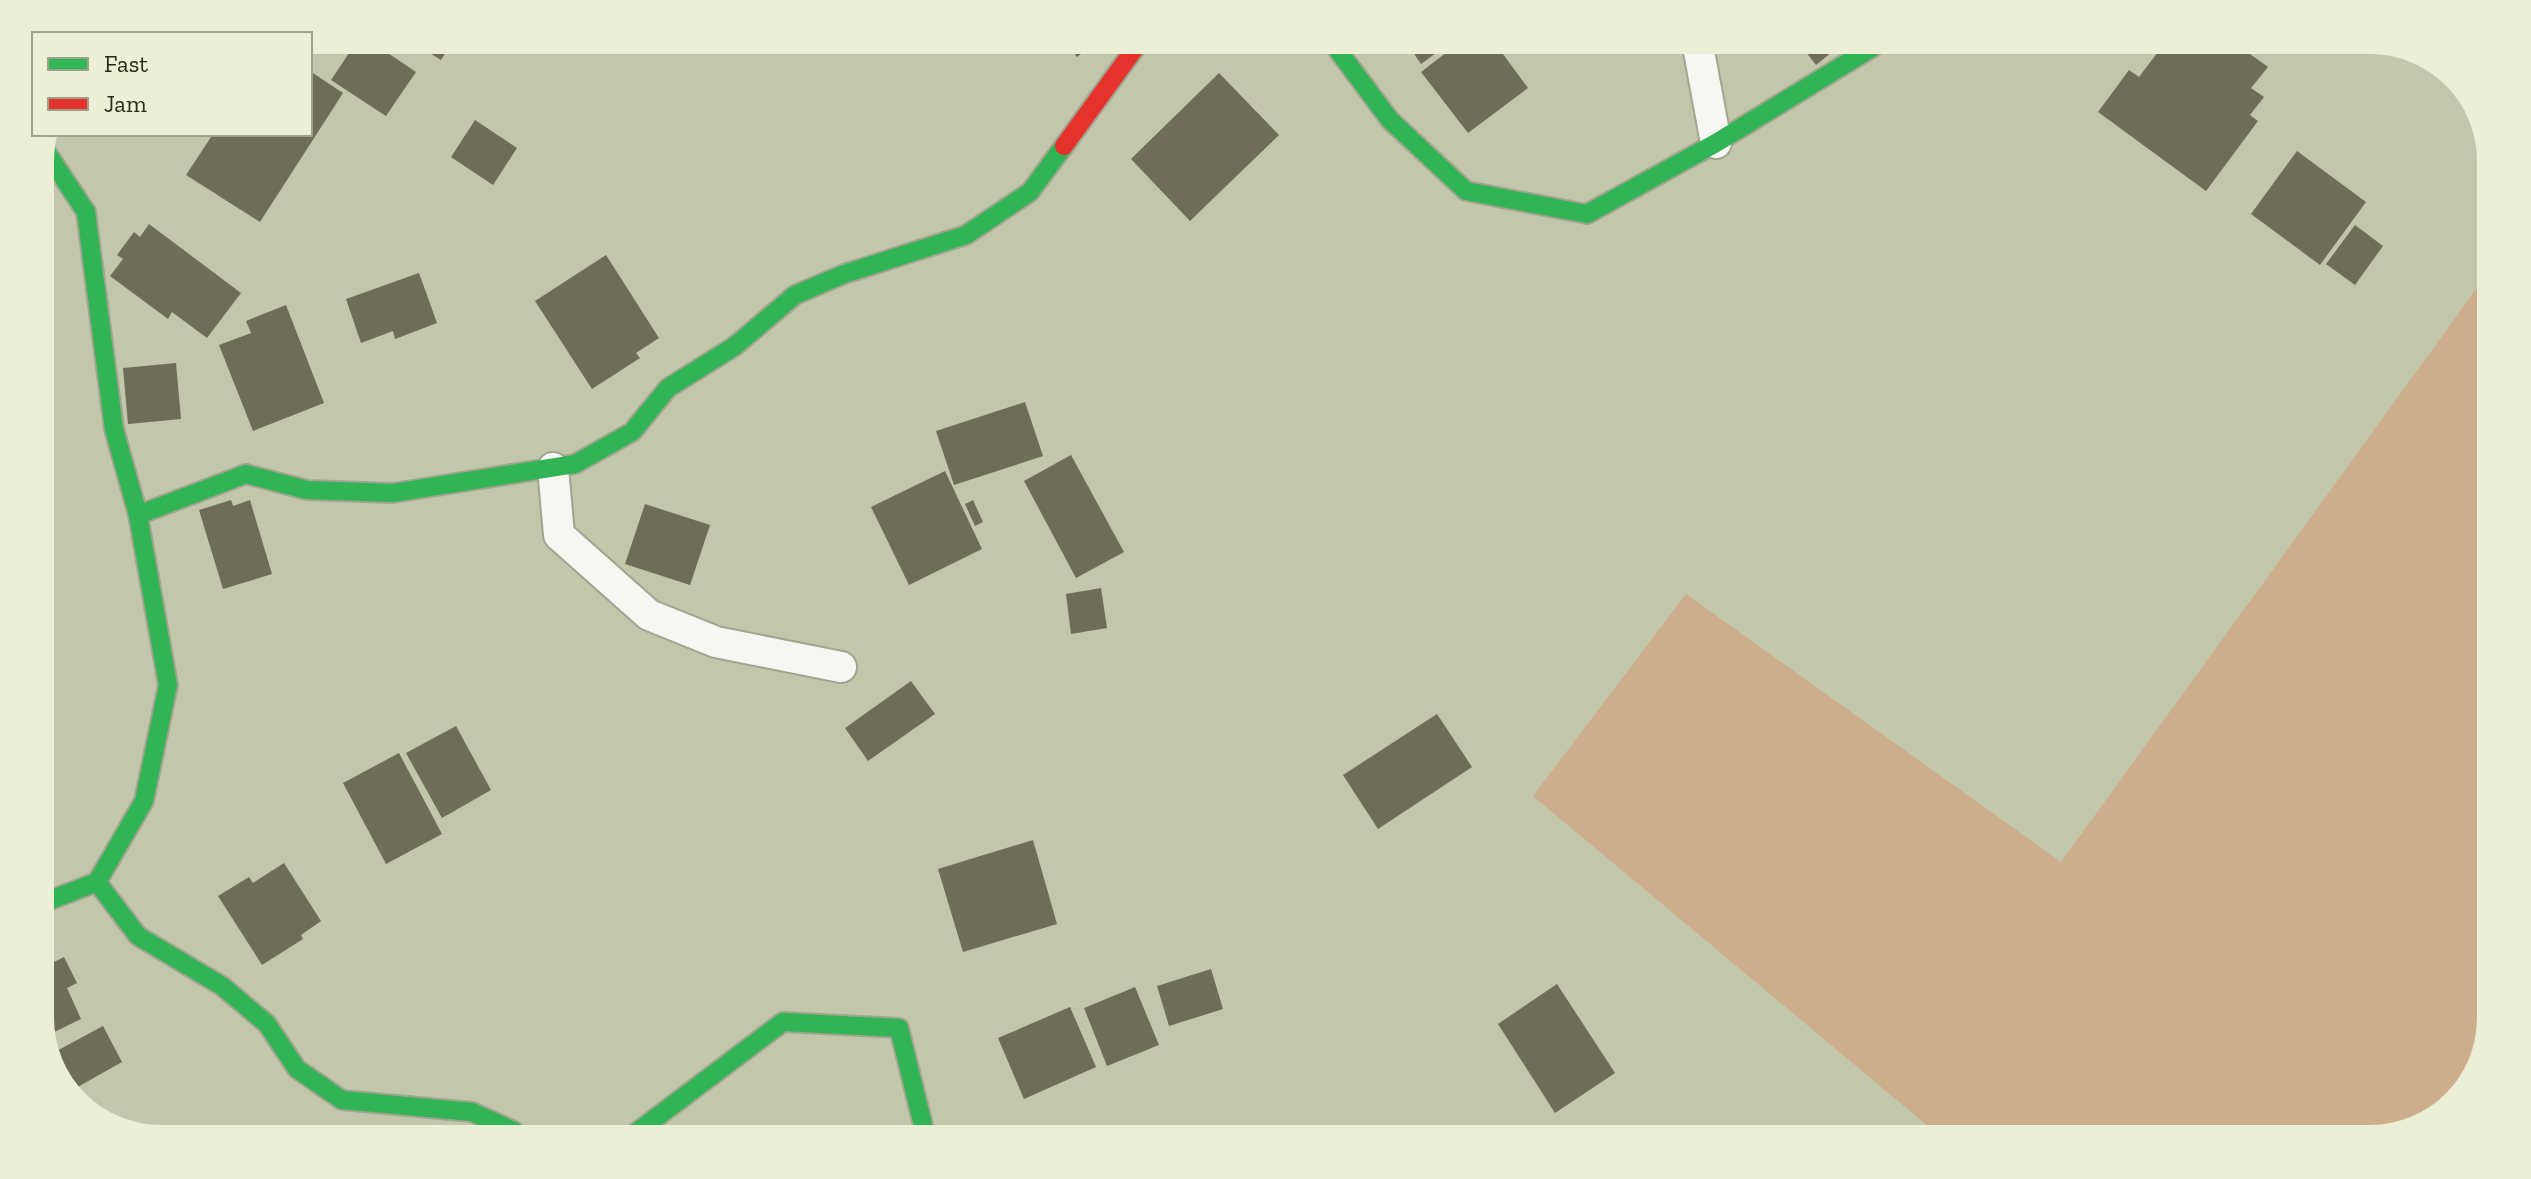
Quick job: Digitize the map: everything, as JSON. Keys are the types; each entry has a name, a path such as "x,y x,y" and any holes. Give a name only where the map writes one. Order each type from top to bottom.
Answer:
{"street":[{"path":"138,515 246,474 307,490 393,493 575,464 632,432 668,388 735,346 795,295 844,274 966,235 1030,192 1131,54"},
{"path":"1341,54 1390,120 1466,191 1587,214 1716,143 1862,54"},
{"path":"1699,54 1716,143"},
{"path":"54,164 86,212 114,429 138,515 168,685 144,801 97,882 54,899"},
{"path":"553,468 559,535 649,615 716,642 841,667"},
{"path":"97,882 138,936 222,986 267,1024 297,1069 342,1100 472,1112 501,1125"},
{"path":"646,1125 783,1022 899,1028 923,1125"}],"shaded area":[{"path":"2477,288 2477,1018 2469,1059 2459,1077 2441,1098 2417,1114 2398,1121 2370,1125 1927,1125 1533,796 1686,594 2061,862"}],"building":[{"path":"348,54 389,54 416,72 386,116 331,80"},
{"path":"431,54 445,54 441,60"},
{"path":"1414,54 1435,54 1421,64"},
{"path":"1444,54 1503,54 1528,88 1468,133 1421,72"},
{"path":"1807,54 1829,54 1816,65"},
{"path":"2156,54 2250,54 2268,67 2251,88 2264,97 2250,115 2258,121 2206,191 2098,112 2129,70 2139,77"},
{"path":"312,72 343,93 260,222 186,175 212,136 312,136"},
{"path":"1219,73 1279,135 1190,221 1131,159"},
{"path":"475,120 517,148 493,185 451,157"},
{"path":"2297,151 2366,202 2320,265 2251,214"},
{"path":"149,224 241,293 207,338 172,312 168,319 110,276 123,259 117,255 134,232 140,237"},
{"path":"2355,225 2383,246 2355,285 2326,264"},
{"path":"606,255 659,338 636,353 640,358 592,389 535,301"},
{"path":"419,273 437,323 395,339 393,331 361,343 346,299"},
{"path":"286,305 324,403 253,431 219,345 251,333 246,321"},
{"path":"176,363 181,419 128,424 123,368"},
{"path":"1025,402 1043,456 954,485 936,431"},
{"path":"1071,455 1124,552 1076,578 1024,481"},
{"path":"945,471 982,549 909,585 871,507"},
{"path":"231,500 233,506 250,500 272,574 223,589 199,510"},
{"path":"973,500 983,522 975,526 965,504"},
{"path":"645,504 710,525 690,585 625,564"},
{"path":"1101,588 1107,628 1071,634 1066,594"},
{"path":"911,681 935,714 868,761 845,728"},
{"path":"1437,714 1472,767 1378,829 1343,775"},
{"path":"456,726 491,790 442,818 406,753"},
{"path":"399,753 442,834 386,864 343,783"},
{"path":"1033,840 1057,924 963,952 938,869"},
{"path":"284,863 321,921 301,935 303,939 262,965 218,896 249,877 253,883"},
{"path":"64,957 77,983 67,988 81,1019 55,1032 54,962"},
{"path":"1211,969 1223,1009 1169,1026 1157,986"},
{"path":"1557,984 1615,1073 1555,1113 1498,1024"},
{"path":"1135,987 1159,1045 1107,1066 1084,1008"},
{"path":"1070,1007 1096,1067 1024,1099 998,1038"},
{"path":"103,1026 122,1062 79,1086 59,1050"}],"traffic: fast":[{"path":"1341,54 1390,120 1466,191 1587,214 1716,143 1862,54"},
{"path":"138,515 246,474 307,490 393,493 575,464 632,432 668,388 735,346 795,295 844,274 966,235 1030,192 1064,146"},
{"path":"54,164 86,212 114,429 138,515 168,685 144,801 97,882 54,899"},
{"path":"97,882 138,936 222,986 267,1024 297,1069 342,1100 472,1112 501,1125"},
{"path":"646,1125 783,1022 899,1028 923,1125"}],"traffic: jam":[{"path":"1064,146 1131,54"}]}
